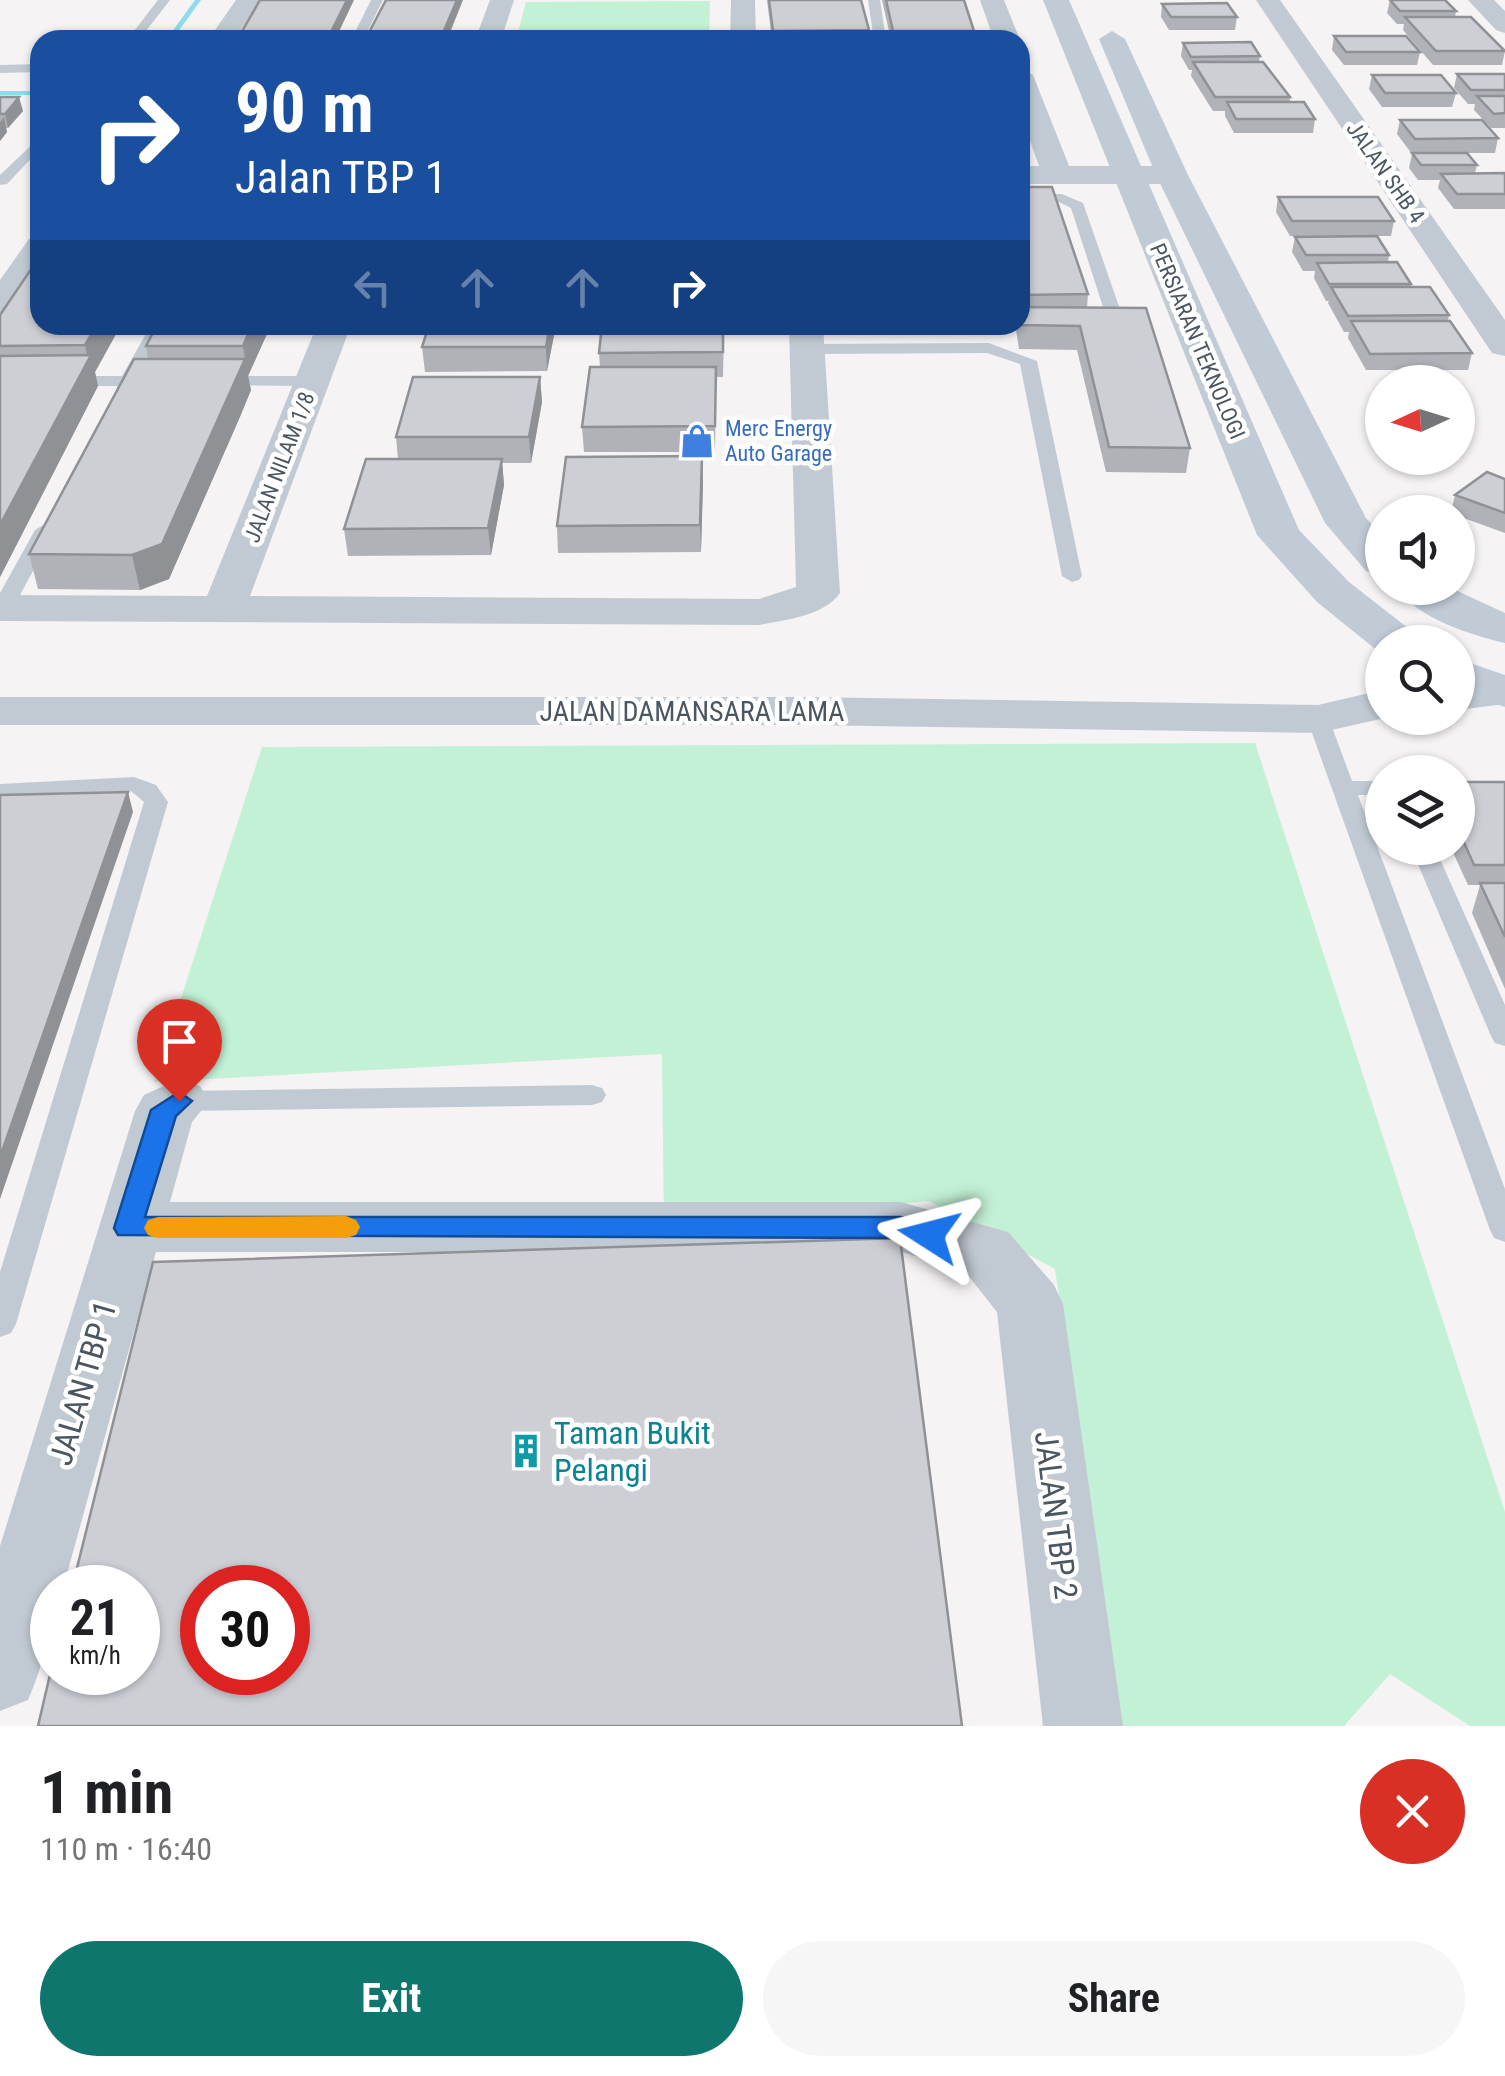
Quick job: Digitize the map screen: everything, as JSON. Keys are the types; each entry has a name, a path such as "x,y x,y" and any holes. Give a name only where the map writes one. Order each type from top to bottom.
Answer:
{"main road":[{"name":"PERSIARAN TEKNOLOGI","path":"1056,0 1280,535 1333,592 1375,625"},
{"name":"PERSIARAN TEKNOLOGI","path":"1094,0 1172,175 1346,523 1365,544"},
{"path":"1447,605 1505,629"}],"street":[{"path":"228,30 248,0"},
{"path":"492,30 502,0"},
{"path":"743,30 744,0"},
{"path":"992,0 1003,30"},
{"name":"JALAN SHB 4","path":"1268,0 1505,344"},
{"path":"1480,0 1505,25"},
{"path":"1030,143 1036,184 1172,175"},
{"path":"0,304 30,260"},
{"name":"JALAN NILAM 1/8","path":"223,610 330,335"},
{"path":"1,608 759,612 788,606 818,593 806,337"},
{"name":"JALAN DAMANSARA LAMA","path":"0,711 802,710 1318,719 1365,708"},
{"name":"JALAN TBP 1","path":"0,1674 164,1110 179,1101"},
{"name":"JALAN TBP 2","path":"128,1228 901,1228 985,1250 1030,1304 1083,1726"}],"lane":[{"path":"141,30 164,0"},
{"path":"362,30 377,0"},
{"path":"874,0 878,30"},
{"path":"0,69 30,68"},
{"path":"1,183 30,152"},
{"path":"1030,322 1104,320 1114,315 1078,206 1036,184"},
{"path":"124,389 154,335"},
{"path":"806,337 989,348 1028,361 1072,576"},
{"path":"0,380 124,389 165,380"},
{"path":"202,380 312,381"},
{"path":"1,608 56,511"},
{"path":"1318,719 1497,1187 1505,1230"},
{"path":"0,791 134,784 148,790 156,802 0,1324"},
{"path":"1344,788 1365,788"},
{"path":"1430,865 1505,1036"},
{"path":"179,1101 592,1095"}],"green space":[{"path":"710,1 709,30 519,30 526,2"},
{"path":"1255,743 1505,1512 1505,1726 1470,1726 1390,1674 1344,1726 1122,1726 1055,1269 929,1201 664,1227 662,1054 154,1082 262,747"}],"building":[{"path":"260,0 347,0 332,30 243,30"},
{"path":"386,0 457,0 444,30 370,30"},
{"path":"769,0 861,0 869,30 773,30"},
{"path":"886,0 964,0 974,30 893,30"},
{"path":"1390,0 1445,0 1456,11 1400,11"},
{"path":"1227,3 1237,17 1171,17 1162,4"},
{"path":"1405,17 1471,17 1505,51 1436,51"},
{"path":"1334,36 1406,36 1420,52 1346,52"},
{"path":"1251,42 1260,56 1191,57 1183,43"},
{"path":"1193,62 1263,62 1290,97 1215,97"},
{"path":"1457,74 1505,74 1505,90 1471,90"},
{"path":"1372,75 1441,75 1456,93 1385,93"},
{"path":"1477,96 1505,96 1505,113 1494,114"},
{"path":"0,97 19,97 5,114 0,114"},
{"path":"1227,102 1304,102 1315,119 1236,119"},
{"path":"1400,120 1482,120 1498,138 1415,139"},
{"path":"1412,153 1467,153 1477,165 1421,165"},
{"path":"1505,173 1505,194 1457,194 1441,174"},
{"path":"1030,187 1052,187 1088,294 1030,295"},
{"path":"1278,197 1378,197 1394,221 1292,221"},
{"path":"1377,236 1389,255 1306,255 1295,237"},
{"path":"1397,262 1411,284 1329,284 1317,263"},
{"path":"30,271 30,335 91,335 85,345 0,346 0,315"},
{"path":"1331,287 1430,287 1449,315 1348,316"},
{"path":"1030,307 1146,308 1190,448 1109,447 1080,326 1030,325"},
{"path":"1351,321 1450,321 1472,353 1370,354"},
{"path":"152,335 248,335 243,346 146,346"},
{"path":"426,335 548,335 546,347 422,347"},
{"path":"601,335 723,335 723,352 599,353"},
{"path":"91,355 0,525 0,356"},
{"path":"134,359 245,359 162,544 132,555 29,554"},
{"path":"590,367 716,367 715,426 582,427"},
{"path":"413,377 540,377 529,437 396,437"},
{"path":"702,456 700,525 557,526 566,457"},
{"path":"366,459 502,459 488,528 344,529"},
{"path":"1487,472 1505,479 1505,513 1475,502 1475,495 1455,495"},
{"path":"1475,782 1505,782 1505,865 1475,865"},
{"path":"128,792 0,1157 0,795"},
{"path":"1480,883 1505,883 1505,937"},
{"name":"Taman Bukit Pelangi","path":"900,1238 962,1726 38,1726 45,1695 160,1695 160,1565 78,1565 153,1262"}],"waterway":[{"path":"176,30 198,0"},
{"path":"0,93 30,93"}],"slow traffic":[{"path":"158,1228 346,1227"}],"place":[{"name":"Merc Energy Auto Garage","path":"697,441"},
{"name":"Taman Bukit Pelangi","path":"526,1451"}],"route":[{"path":"179,1101 164,1110 128,1228 901,1228 929,1235"}]}
